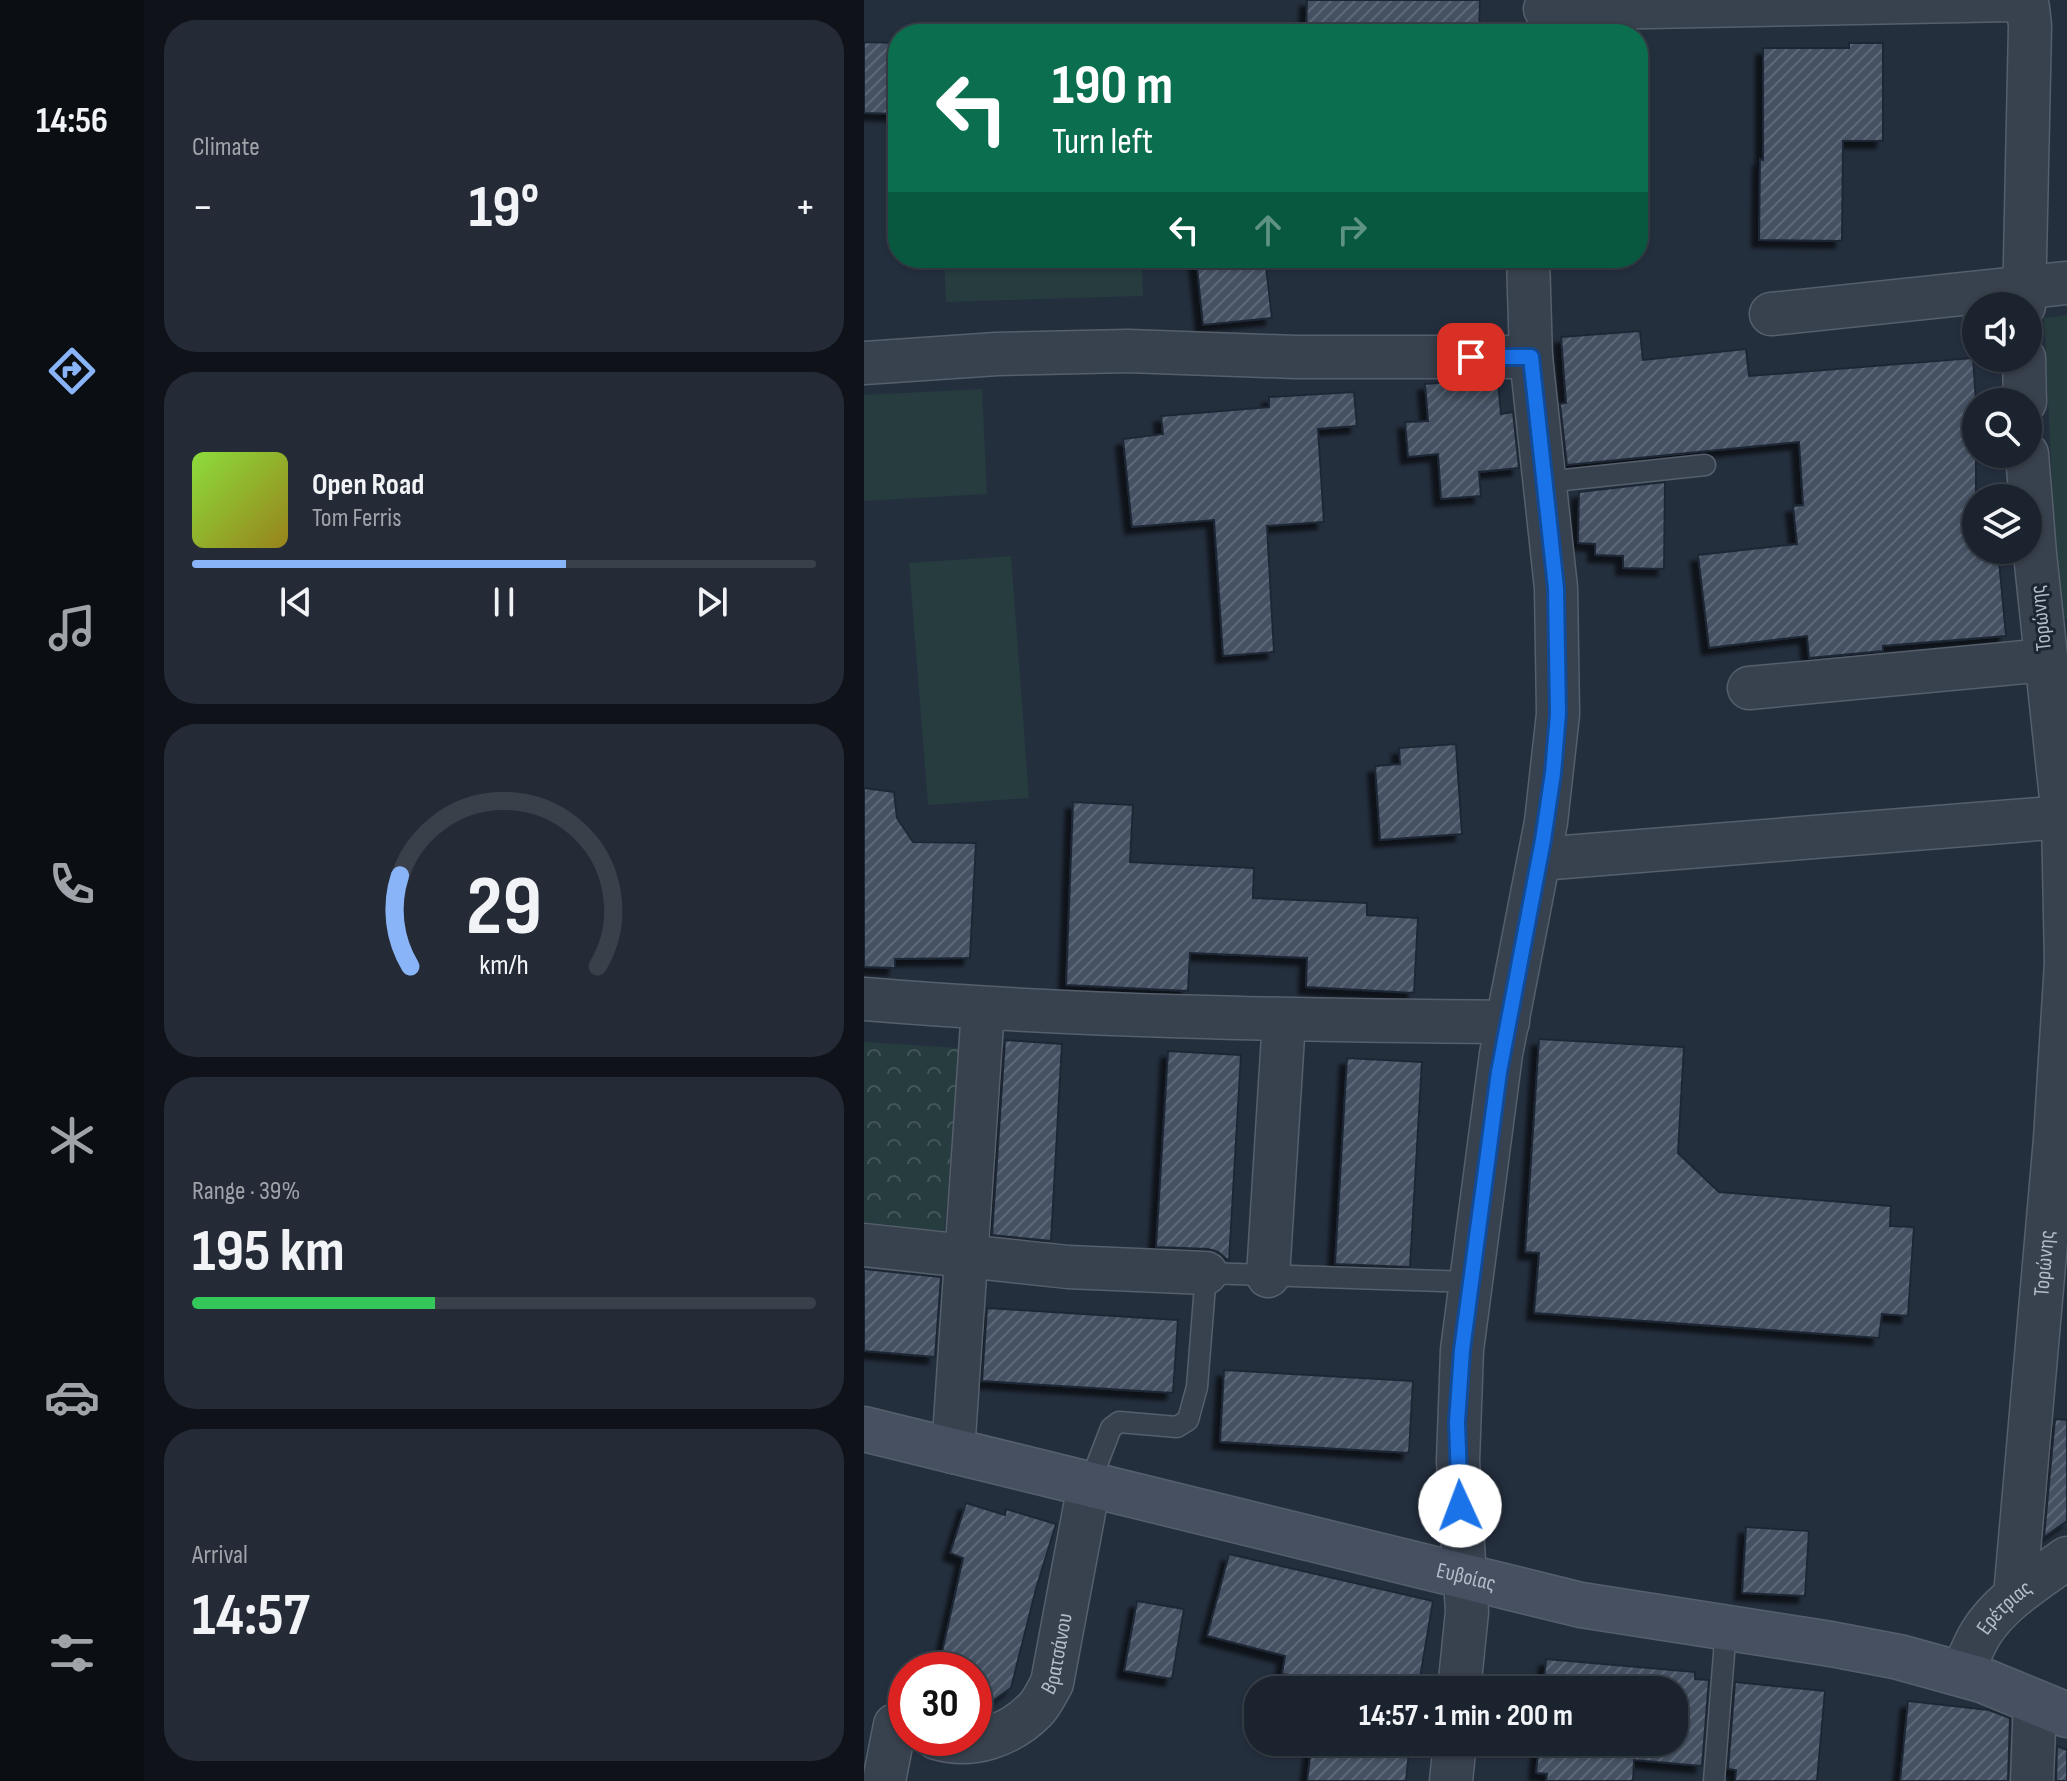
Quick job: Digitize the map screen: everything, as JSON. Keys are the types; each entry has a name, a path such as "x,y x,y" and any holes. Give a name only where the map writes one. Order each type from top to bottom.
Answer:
{"main road":[{"name":"Ευβοίας","path":"864,1429 1581,1605 1861,1649 1962,1674 2051,1708"}],"street":[{"path":"1544,14 2012,0 2028,8 2024,292"},
{"path":"1460,1676 1467,1612 1457,1422 1462,1350 1496,1091 1540,859 1555,755 1559,674 1556,588 1531,357 1528,268"},
{"path":"2039,292 2067,283"},
{"path":"1771,314 1962,301"},
{"path":"864,363 997,354 1128,351 1295,357 1531,357"},
{"name":"Τορώνης","path":"2015,1596 2063,1074 2066,948 2063,817 2028,468"},
{"path":"1749,688 2046,660"},
{"path":"1540,859 2063,817"},
{"path":"864,999 983,1009 1284,1020 1508,1022"},
{"path":"953,1452 983,1009"},
{"path":"1268,1276 1284,1020"},
{"path":"864,1245 1068,1267 1206,1273"},
{"name":"Βρατσάνου","path":"992,1738 1000,1736 1036,1709 1052,1683 1089,1485"},
{"name":"Ερέτριας","path":"1962,1674 1982,1632 2015,1596 2067,1558"},
{"path":"2032,1781 2051,1708"},
{"path":"884,1781 888,1721"},
{"path":"1451,1781 1454,1756"}],"lane":[{"path":"1545,482 1705,465"},
{"path":"1089,1485 1111,1428 1119,1422 1177,1427 1188,1420 1197,1387 1206,1273 1471,1282"},
{"path":"1714,1781 1726,1628"}],"green space":[{"path":"944,268 1142,268 1143,296 946,302"},
{"path":"2067,315 2067,619 2059,620 2044,318"},
{"path":"982,389 987,494 864,501 864,395"},
{"path":"1011,556 1029,798 928,805 909,563"},
{"path":"864,1042 959,1048 944,1237 864,1231"}],"building":[{"path":"1307,0 1480,0 1479,24 1306,24"},
{"path":"864,42 888,43 888,114 864,113"},
{"path":"1849,43 1883,43 1883,141 1843,141 1842,241 1759,240 1763,48 1849,48"},
{"path":"1197,268 1266,268 1272,318 1203,325"},
{"path":"1640,331 1643,360 1746,349 1749,376 1962,359 1962,372 1974,372 1975,388 1962,388 1962,468 1976,468 1976,484 1962,484 1962,564 1999,564 2006,636 1883,646 1883,651 1809,658 1807,636 1709,648 1698,555 1797,544 1793,506 1803,505 1799,442 1567,465 1560,404 1566,403 1561,337"},
{"path":"1498,381 1501,414 1513,412 1519,468 1479,472 1481,496 1441,499 1438,454 1408,457 1405,422 1428,421 1425,384"},
{"path":"1354,392 1357,426 1318,429 1324,522 1267,526 1274,652 1223,656 1214,520 1132,527 1123,439 1163,434 1161,416 1269,407 1269,397"},
{"path":"1665,482 1664,569 1623,568 1623,556 1595,555 1595,544 1578,543 1579,492"},
{"path":"1456,744 1462,834 1380,840 1375,766 1400,764 1399,748"},
{"path":"864,788 894,792 897,818 913,842 976,843 970,958 895,959 895,968 864,967"},
{"path":"1073,802 1133,805 1130,862 1254,868 1253,898 1367,903 1367,915 1418,918 1414,993 1306,987 1307,958 1190,953 1188,991 1066,985"},
{"path":"1539,1039 1684,1047 1678,1153 1719,1192 1891,1206 1890,1226 1914,1227 1908,1316 1882,1314 1879,1338 1534,1313 1539,1253 1525,1252"},
{"path":"1005,1040 1062,1044 1051,1241 992,1235"},
{"path":"1168,1051 1241,1055 1229,1261 1208,1249 1156,1247"},
{"path":"1347,1058 1422,1062 1410,1267 1335,1264"},
{"path":"864,1269 941,1277 935,1357 864,1351"},
{"path":"987,1308 1178,1320 1173,1393 982,1381"},
{"path":"1224,1370 1413,1381 1409,1453 1220,1442"},
{"path":"2055,1419 2067,1420 2067,1521 2044,1537"},
{"path":"966,1503 1005,1515 1006,1509 1056,1524 1011,1688 992,1701 992,1652 942,1652 963,1558 950,1553"},
{"path":"1746,1527 1809,1531 1805,1596 1742,1593"},
{"path":"1229,1554 1433,1601 1420,1676 1282,1674 1285,1656 1207,1636"},
{"path":"1137,1601 1184,1609 1172,1679 1124,1671"},
{"path":"1546,1659 1695,1672 1695,1679 1709,1680 1702,1766 1634,1760 1633,1781 1546,1781 1547,1774 1536,1773 1538,1756 1688,1756 1688,1676 1544,1676"},
{"path":"1735,1682 1825,1691 1817,1781 1735,1781 1736,1770 1728,1769"},
{"path":"1908,1701 1989,1710 2010,1718 2008,1781 1900,1781"},
{"path":"2057,1746 2067,1750 2067,1781 2056,1781"},
{"path":"1310,1756 1409,1756 1406,1781 1307,1781"}],"route":[{"path":"1460,1506 1457,1422 1462,1350 1501,1054 1551,792 1559,674 1556,588 1531,357 1471,357"}]}
